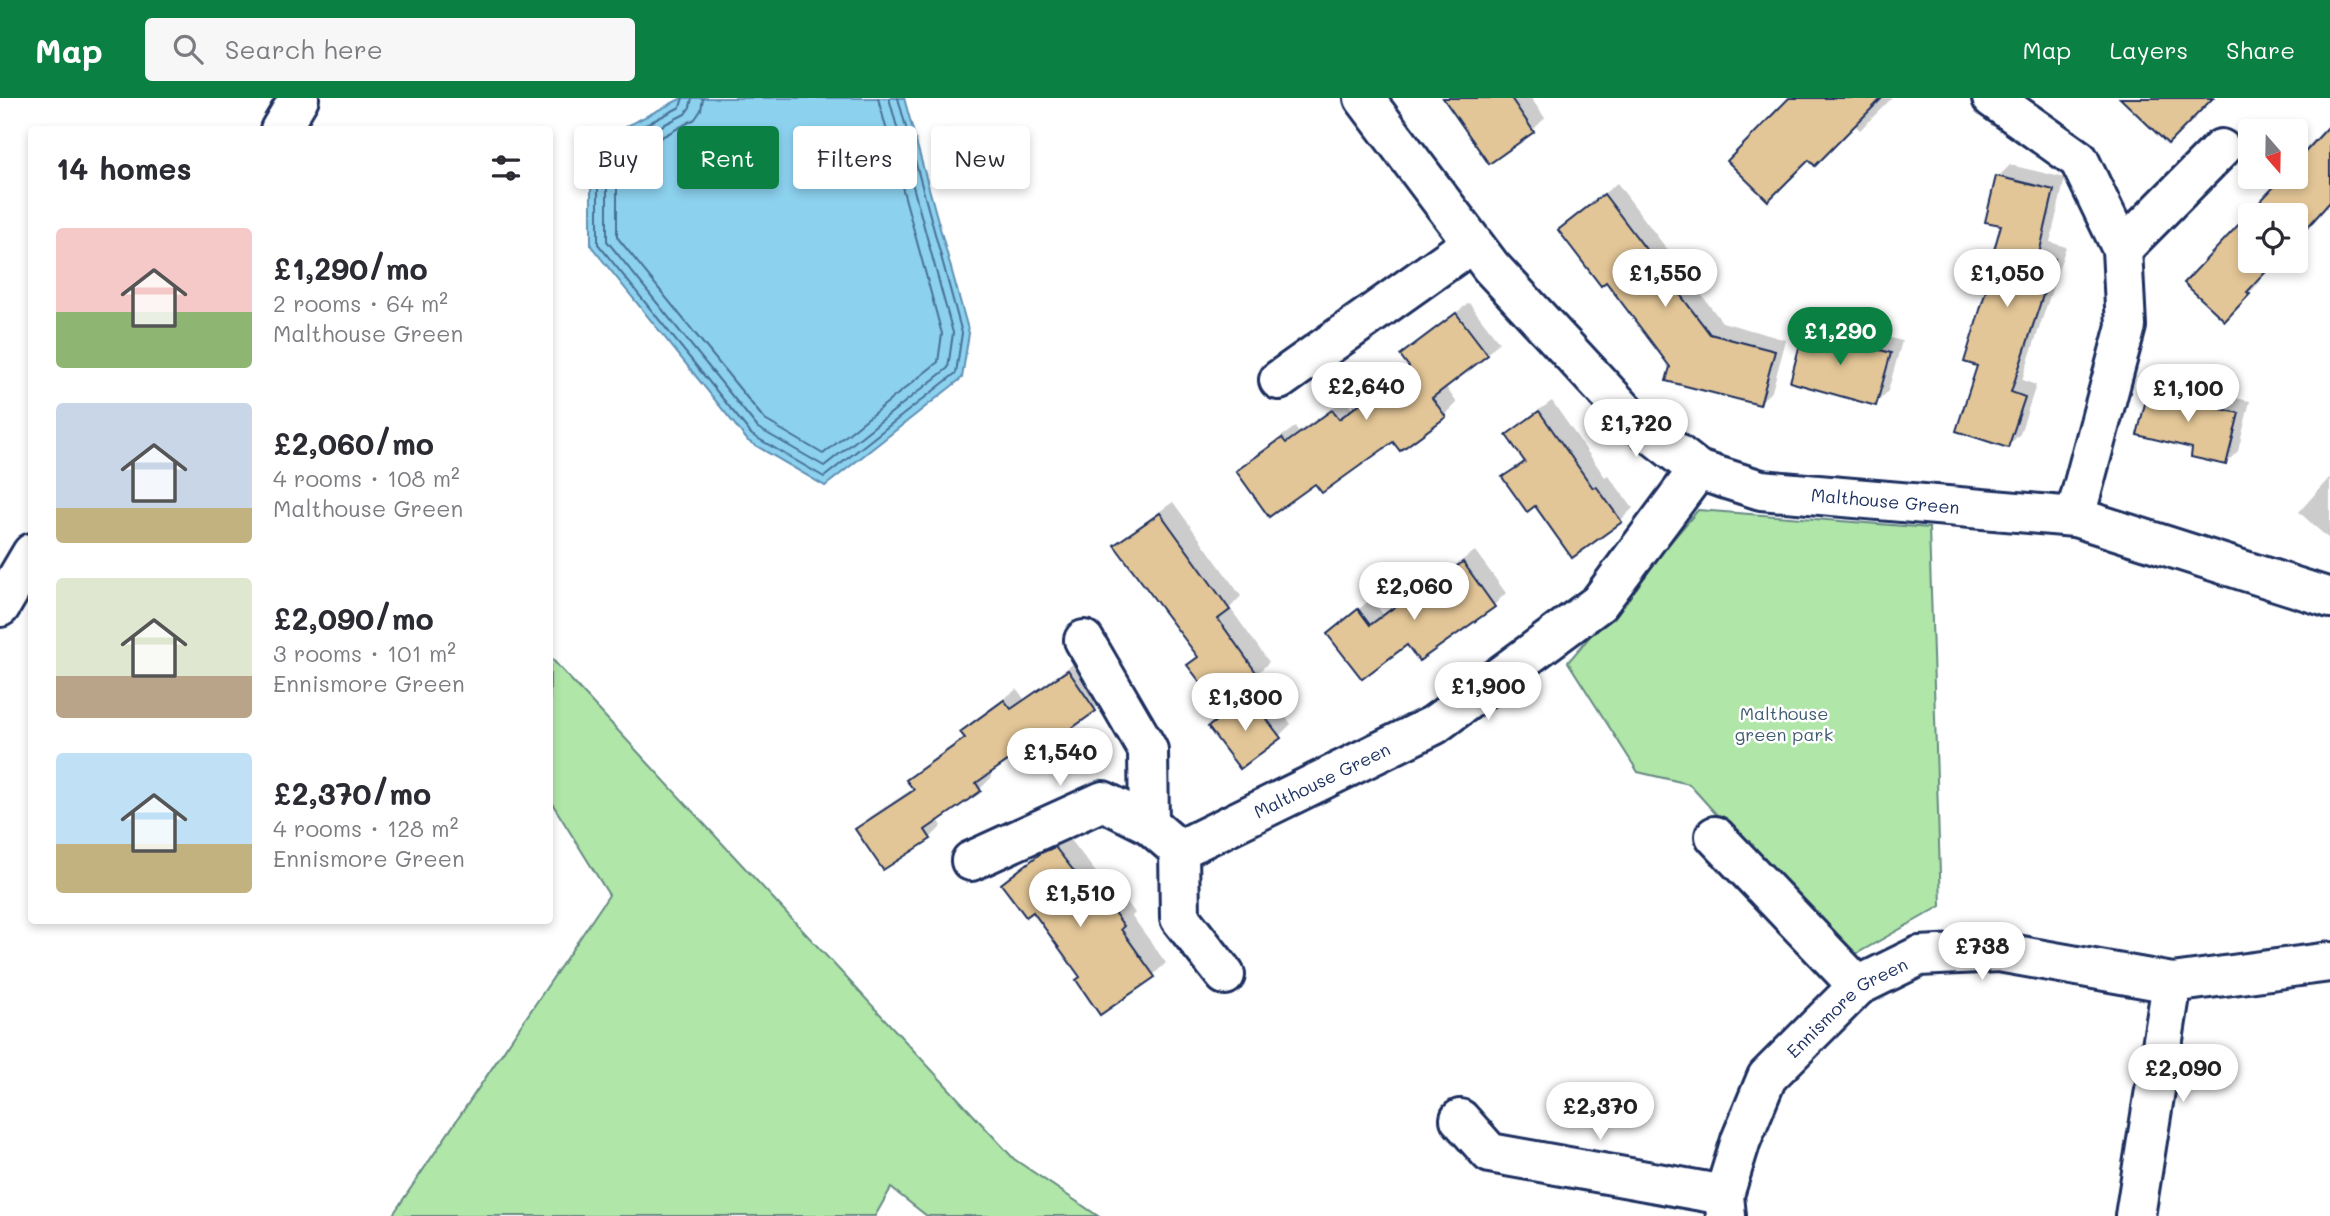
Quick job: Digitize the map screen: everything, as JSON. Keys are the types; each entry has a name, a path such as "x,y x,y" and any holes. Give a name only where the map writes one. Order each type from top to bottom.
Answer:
{"street":[{"path":"282,126 299,98"},
{"name":"Malthouse Green","path":"1364,98 1491,267 1630,417 1698,470 1761,490 2075,517 2330,598"},
{"path":"1992,98 2079,160 2122,249 2126,326 2075,517"},
{"path":"2122,249 2221,149"},
{"path":"1279,380 1472,243"},
{"name":"Malthouse Green","path":"1179,850 1434,725 1599,603 1698,470"},
{"path":"0,607 28,560"},
{"path":"1084,640 1148,750 1149,824"},
{"path":"971,861 1103,802 1149,824 1179,850 1180,918 1224,975"},
{"path":"1715,836 1858,986"},
{"name":"Ennismore Green","path":"1725,1205 1741,1140 1766,1077 1858,986 1919,956 1999,952 2172,984 2330,962"},
{"path":"2135,1216 2172,984"},
{"path":"1460,1119 1490,1153 1725,1205"}],"green space":[{"name":"Malthouse green park","path":"1698,510 1929,528 1941,906 1847,959 1689,784 1638,772 1568,662"},
{"path":"553,660 1014,1159 1098,1216 927,1216 891,1188 875,1216 392,1216 609,895 553,805"}],"water":[{"path":"682,98 904,98 912,126 793,126 793,189 917,189 917,145 969,333 962,378 825,486 748,441 591,246 591,189 663,189 663,126 627,126"}],"building":[{"path":"1443,98 1511,98 1534,132 1489,164"},
{"path":"1789,98 1882,98 1815,166 1809,160 1768,201 1727,161"},
{"path":"2120,98 2213,98 2168,144"},
{"path":"2330,125 2330,202 2308,227 2308,203 2259,203 2272,189 2308,189 2308,149"},
{"path":"1996,176 2054,190 2039,254 2055,259 2011,392 2025,397 2008,448 1956,431 1977,366 1964,362 1987,287 1984,286 2001,225 1985,222"},
{"path":"1604,194 1710,334 1775,351 1760,405 1666,381 1670,367 1606,282 1601,286 1558,230"},
{"path":"2238,225 2238,273 2265,273 2225,321 2184,283"},
{"path":"1456,313 1488,355 1432,398 1446,417 1400,451 1393,442 1322,493 1315,484 1269,517 1236,471 1282,438 1286,443 1332,410 1339,419 1409,367 1400,355"},
{"path":"1804,329 1891,353 1876,406 1790,382"},
{"path":"2150,384 2187,393 2185,401 2239,413 2226,465 2191,457 2192,448 2137,435"},
{"path":"1539,411 1593,488 1596,486 1622,522 1572,558 1535,506 1527,512 1502,477 1525,462 1506,435"},
{"path":"1160,513 1230,610 1218,619 1258,675 1218,705 1187,665 1198,657 1114,545"},
{"path":"1463,562 1495,607 1419,661 1407,645 1362,679 1327,634 1358,609 1370,625 1416,591 1418,594"},
{"path":"1068,670 1096,711 1051,743 1045,735 976,783 981,791 925,830 931,839 883,870 855,829 914,790 906,780 965,738 960,732 1004,700 1011,709"},
{"path":"1249,696 1281,738 1240,769 1208,727"},
{"path":"1055,847 1091,893 1097,889 1124,926 1121,929 1155,977 1100,1015 1076,980 1080,977 1033,912 1026,917 1001,884 1041,853"}]}
